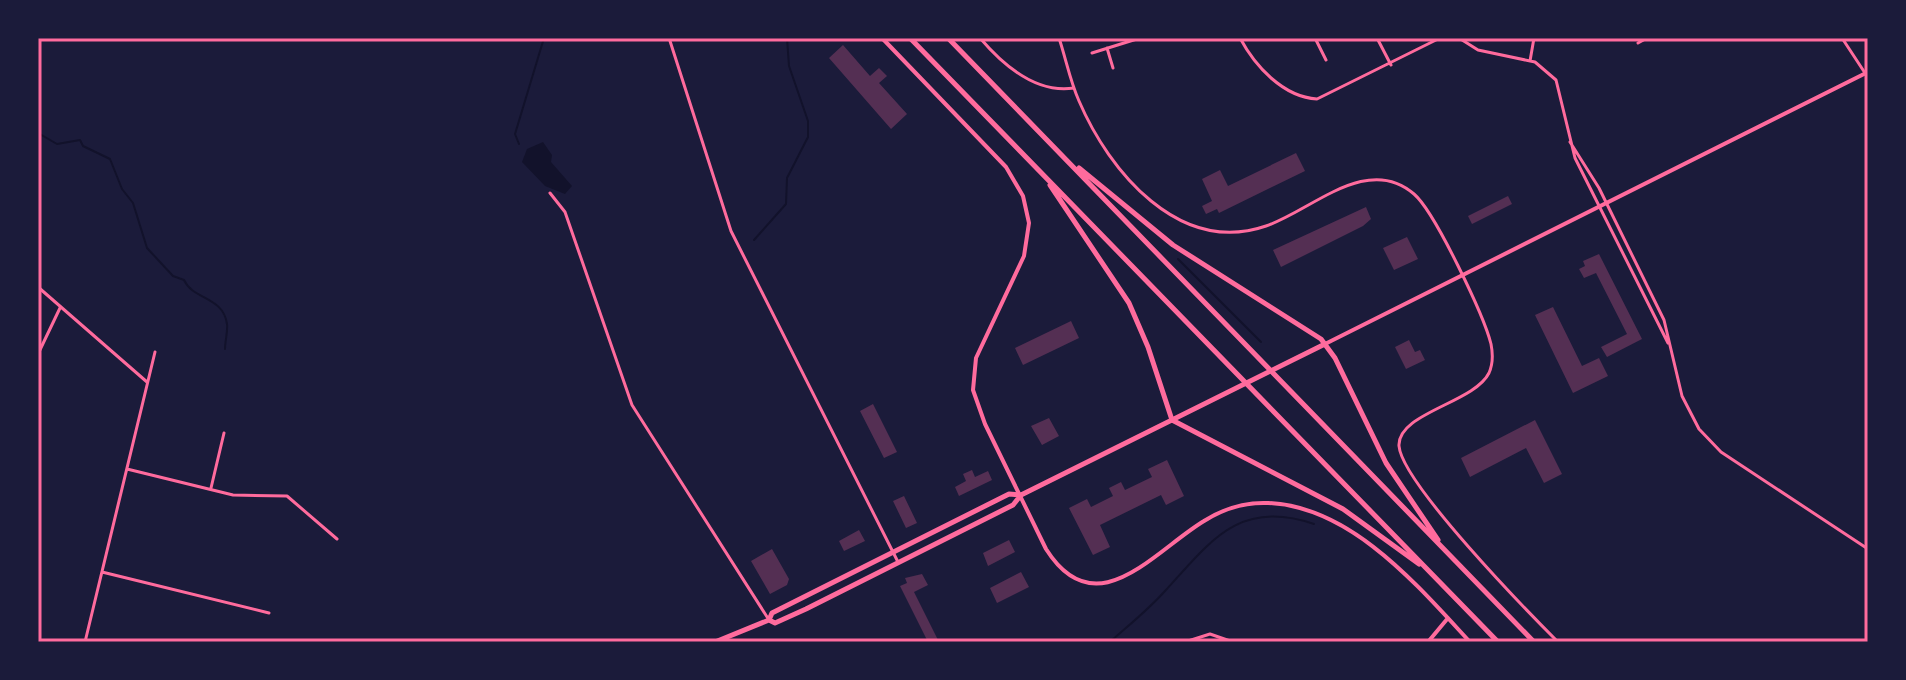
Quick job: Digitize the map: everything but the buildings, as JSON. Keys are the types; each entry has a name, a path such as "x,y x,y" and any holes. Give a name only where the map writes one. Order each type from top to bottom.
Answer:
{"main road":[{"path":"910,38 1498,642"},
{"path":"948,38 1534,642"},
{"path":"1060,152 1143,223 1304,327 1325,344 1386,463 1446,550"},
{"path":"1042,175 1129,303 1148,347 1172,420 1343,509 1430,572"},
{"path":"769,620 775,623 1013,505 1021,495 1325,344"},
{"path":"715,642 769,620 772,613 1009,494 1021,495"}],"street":[{"path":"882,38 1006,167 1023,196 1029,223 1024,256 976,358 972,383 985,424 1053,561 1066,573 1084,581 1105,583 1125,577 1201,522 1229,508 1283,504 1326,519 1363,541 1391,563 1470,642"},
{"path":"980,38 1026,79 1055,89 1074,88"},
{"path":"1059,38 1088,122 1115,165 1142,193 1179,220 1213,231 1252,230 1356,182 1389,181 1406,188 1424,206 1489,338 1491,367 1475,390 1406,427 1400,439 1401,453 1441,516 1558,642"},
{"path":"1092,53 1140,38"},
{"path":"1240,38 1259,68 1307,99 1326,97 1440,38"},
{"path":"1315,38 1326,60"},
{"path":"1377,38 1391,65"},
{"path":"1459,38 1478,50 1530,61 1556,80 1570,142 1599,209 1668,343"},
{"path":"1530,61 1534,38"},
{"path":"1638,43 1647,38"},
{"path":"1325,344 1607,205 1866,72 1842,38"},
{"path":"670,41 716,194 731,231 898,562"},
{"path":"1107,48 1113,68"},
{"path":"1570,142 1581,154 1664,320 1687,410 1710,442 1868,549"},
{"path":"550,193 565,212 612,354 638,416 769,620"},
{"path":"38,287 148,382"},
{"path":"38,354 60,308"},
{"path":"85,642 155,352"},
{"path":"211,489 224,433"},
{"path":"127,469 244,497 287,496 337,539"},
{"path":"102,572 269,613"},
{"path":"1428,642 1448,618"},
{"path":"1185,642 1210,634 1233,642"}],"shaded area":[{"path":"543,142 552,155 551,162 572,186 565,194 545,186 522,162 527,149"}],"waterway":[{"path":"519,144 515,134 544,38"},
{"path":"754,240 786,204 787,178 808,137 808,121 789,66 787,38"},
{"path":"38,133 57,144 80,140 83,146 110,159 122,189 133,203 147,248 173,276 184,280 194,291 220,308 227,327 225,349"},
{"path":"1178,259 1261,342"},
{"path":"1110,642 1228,529 1265,517 1288,517 1314,524"}]}
